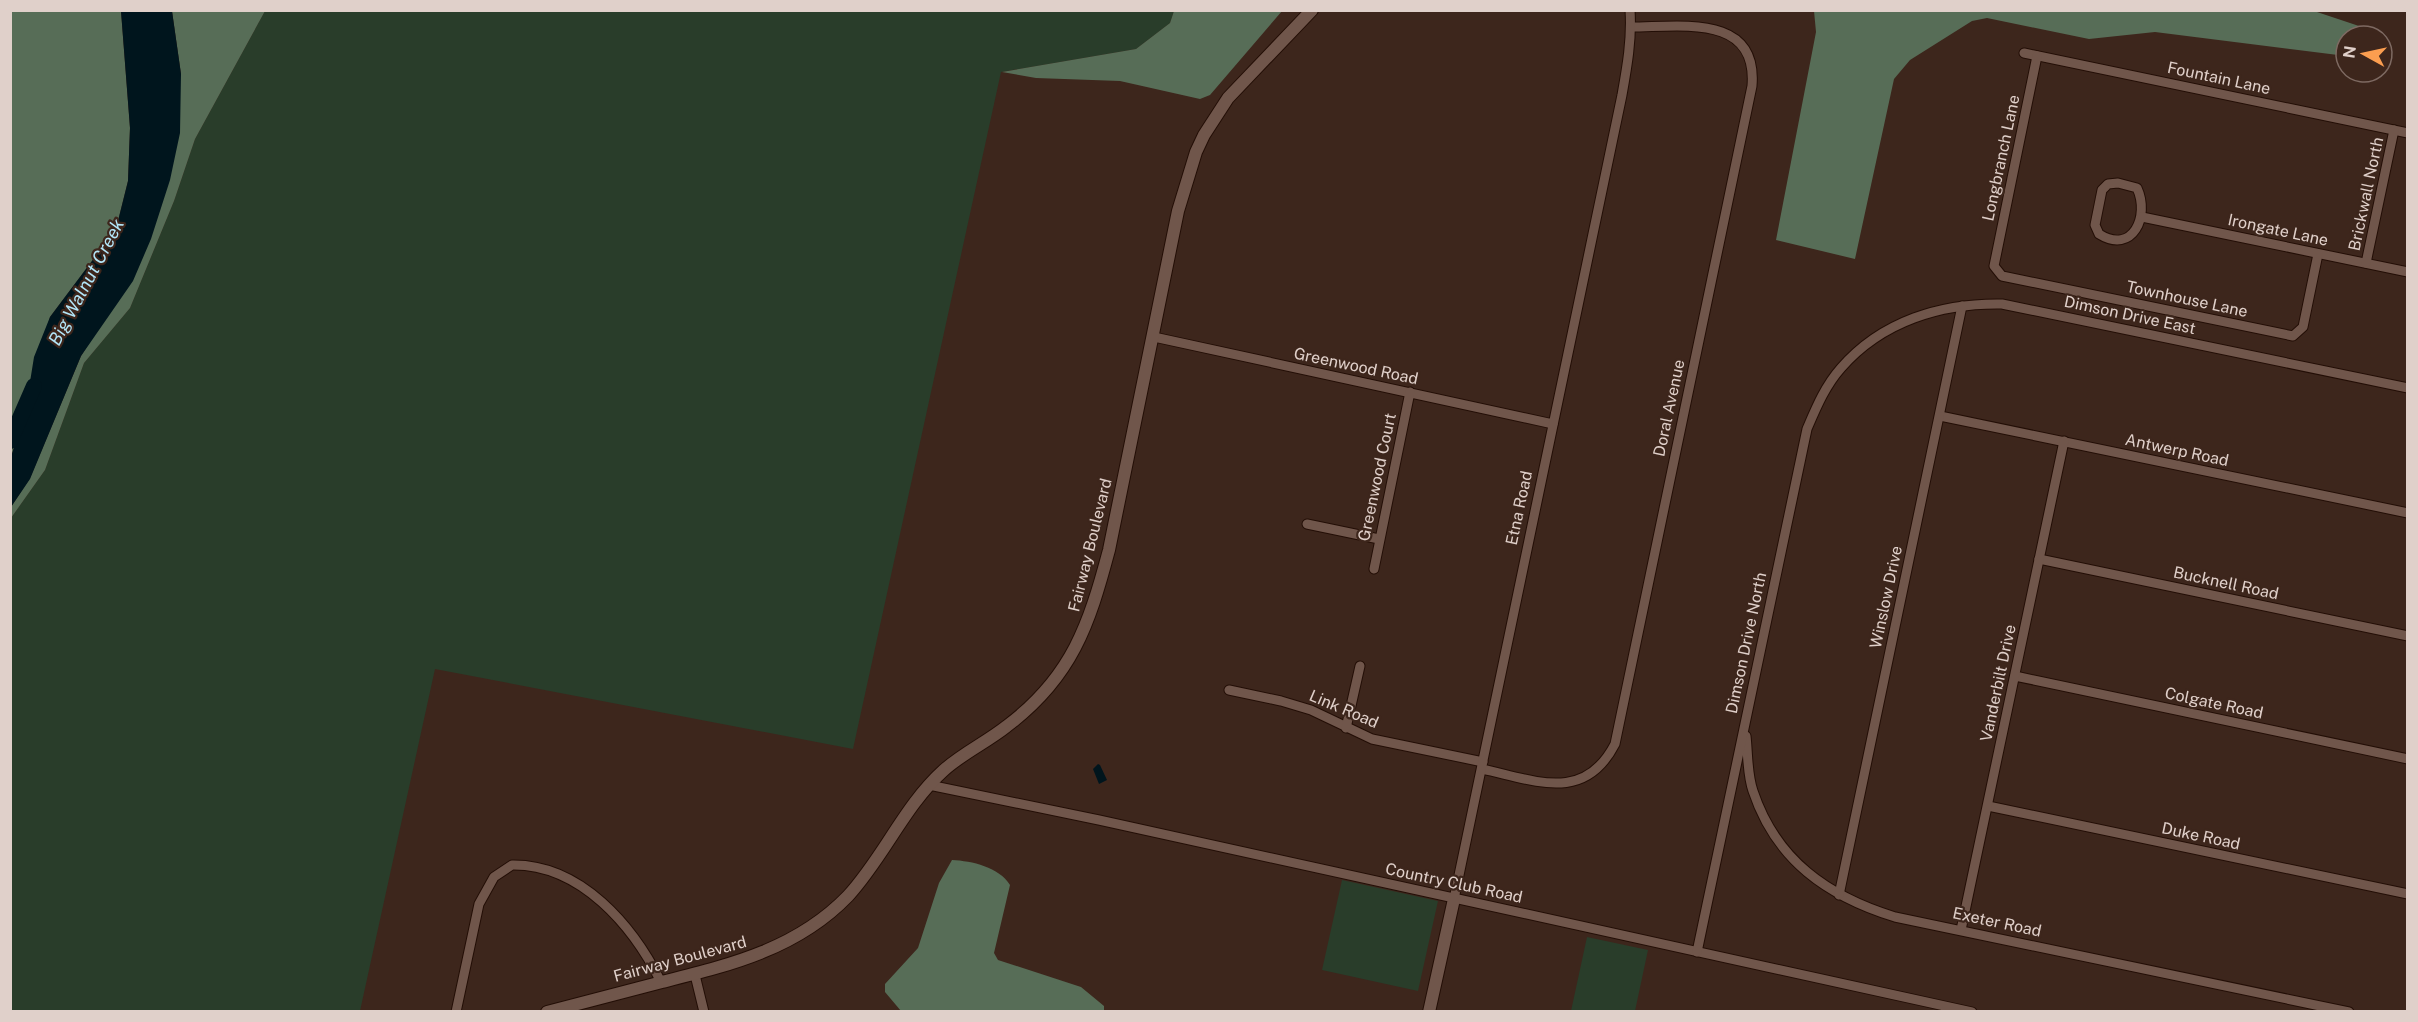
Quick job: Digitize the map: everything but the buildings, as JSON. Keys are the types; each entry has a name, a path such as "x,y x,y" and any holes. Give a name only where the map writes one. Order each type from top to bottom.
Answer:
{"street":[{"name":"Fairway Boulevard","path":"548,1011 738,963 807,931 826,916 860,882 929,785 945,769 1010,725 1061,673 1076,649 1096,600 1109,550 1178,211 1190,169 1204,135 1220,109 1242,82 1312,10"},
{"name":"Etna Road","path":"1429,1011 1623,87 1631,27 1630,10"},
{"name":"Doral Avenue","path":"1482,766 1550,783 1577,781 1588,777 1600,767 1615,744 1752,86 1752,65 1748,55 1742,45 1725,32 1704,27 1631,27"},
{"name":"Fountain Lane","path":"2024,53 2408,133"},
{"name":"Longbranch Lane","path":"1994,266 2037,56"},
{"name":"Brickwall North","path":"2366,263 2394,130"},
{"path":"2118,183 2137,188 2141,197 2142,217 2129,238 2118,240 2099,234 2095,225 2103,190 2108,184 2118,183"},
{"name":"Irongate Lane","path":"2142,217 2408,272"},
{"name":"Townhouse Lane","path":"1994,266 2002,276 2293,336 2303,327 2318,254"},
{"name":"Dimson Drive East","path":"1856,353 1870,341 1920,315 1982,304 2015,306 2408,388"},
{"name":"Winslow Drive","path":"1839,895 1962,306"},
{"name":"Greenwood Road","path":"1154,337 1553,424"},
{"name":"Dimson Drive North","path":"1697,952 1807,429 1829,385 1840,369 1856,353"},
{"name":"Greenwood Court","path":"1374,568 1410,392"},
{"name":"Antwerp Road","path":"1940,416 2408,513"},
{"name":"Vanderbilt Drive","path":"1962,930 2064,441"},
{"path":"1307,524 1379,539"},
{"name":"Bucknell Road","path":"2039,559 2408,636"},
{"path":"1346,728 1360,666"},
{"name":"Colgate Road","path":"2015,676 2408,759"},
{"name":"Link Road","path":"1228,690 1291,704 1372,739 1482,766"},
{"name":"Exeter Road","path":"1745,727 1752,789 1769,827 1802,869 1839,895 1862,907 1895,917 2349,1011"},
{"name":"Country Club Road","path":"929,785 1972,1011"},
{"name":"Duke Road","path":"1988,806 2408,894"},
{"path":"456,1011 479,904 494,877 512,865 546,869 589,890 629,931 661,982"},
{"path":"695,975 704,1011"}],"green space":[{"path":"2311,10 2353,24 2334,24 2334,54 2155,32 2089,39 1987,18 1972,21 1910,60 1894,79 1855,259 1776,240 1816,32 1814,11"},
{"path":"11,11 121,11 130,128 128,181 116,229 50,317 11,457"},
{"path":"172,11 265,11 195,139 174,201 130,308 84,363 45,470 11,518 11,507 30,478 81,356 105,318 181,74"},
{"path":"265,11 1174,11 1170,23 1136,49 1001,72 853,749 435,669 360,1011 11,1012 11,518 45,470 84,363 130,308 174,201 195,139"},
{"path":"1174,11 1282,11 1210,95 1200,99 1120,81 1036,78 1002,72 1136,49 1170,23"},
{"path":"952,860 992,869 1010,885 994,953 998,960 1081,987 1104,1006 1104,1011 901,1011 885,992 885,984 918,948 939,883"},
{"path":"1342,880 1438,901 1418,991 1322,970"},
{"path":"1587,937 1648,950 1635,1011 1571,1011"}],"water":[{"path":"121,11 172,11 181,74 180,133 170,180 151,239 133,281 81,356 30,479 11,507 11,457 25,413 34,357 50,317 116,229 128,181 130,128"},
{"path":"1098,764 1107,780 1099,784 1093,769"}],"waterway":[{"name":"Big Walnut Creek","path":"10,441 34,386"}]}
